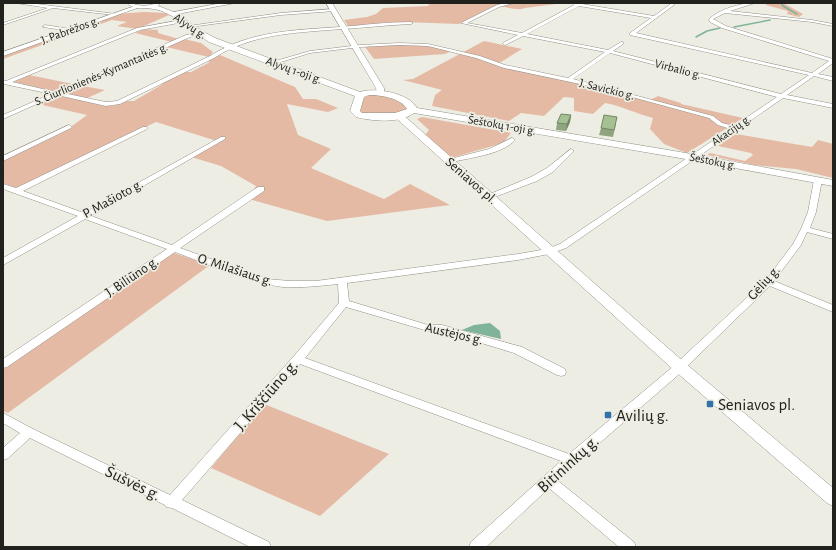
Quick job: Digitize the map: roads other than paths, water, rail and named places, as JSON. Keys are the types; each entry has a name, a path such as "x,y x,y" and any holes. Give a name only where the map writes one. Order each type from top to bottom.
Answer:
{"main road":[{"path":"130,3 137,7 154,5"},
{"name":"Alyvų g.","path":"154,5 172,13 200,34 229,46"},
{"name":"Alyvų 1-oji g.","path":"229,46 270,63 360,95"},
{"path":"368,92 381,92 408,104 412,107 412,110 399,116 367,117 357,114 355,110 360,95 368,92"},
{"name":"Šeštokų 1-oji g.","path":"412,110 593,141"},
{"name":"Šeštokų g.","path":"593,141 833,183"}],"street":[{"path":"18,3 114,14"},
{"path":"3,23 65,3"},
{"path":"172,13 232,3"},
{"path":"329,3 381,92"},
{"name":"Virbalio g.","path":"512,3 498,6 463,23 607,52 781,96 833,106"},
{"path":"572,3 654,17"},
{"name":"Akacijų g.","path":"753,3 714,16 712,21 724,27 833,61"},
{"path":"505,44 580,4"},
{"path":"673,4 632,34 833,79"},
{"name":"J. Pabrėžos g.","path":"3,54 137,7"},
{"path":"190,26 281,14 334,10"},
{"path":"725,12 812,21 833,25"},
{"path":"4,83 139,29 182,21"},
{"path":"4,83 106,104 118,103 193,66 229,46 291,32 411,23"},
{"path":"45,26 70,30"},
{"name":"S. Čiurlionienės-Kymantaitės g.","path":"3,117 188,36 200,34"},
{"path":"569,80 621,43"},
{"name":"J. Savickio g.","path":"270,63 310,52 389,44 421,44 478,57 504,66 600,87 711,117 720,124 734,128"},
{"name":"Akacijų g.","path":"549,251 563,246 833,61"},
{"name":"Seniavos pl.","path":"399,116 680,367 833,498"},
{"path":"3,159 69,127"},
{"path":"17,191 145,128"},
{"name":"P. Mašioto g.","path":"3,262 83,215 223,138"},
{"path":"448,161 497,148 512,140"},
{"path":"489,196 534,179 550,170 571,151"},
{"name":"Gėlių g.","path":"680,367 769,282 797,245 806,229 812,212 818,180"},
{"name":"O. Milašiaus g.","path":"3,186 268,283 284,285 316,284 518,257 549,251"},
{"name":"J. Biliūno g.","path":"3,364 261,189"},
{"path":"806,229 833,237"},
{"path":"342,280 344,303"},
{"path":"769,282 833,309"},
{"name":"J. Kriščiūno g.","path":"172,503 298,359 344,303"},
{"name":"Austėjos g.","path":"344,303 428,328 442,328 518,350 561,372"},
{"path":"298,359 571,460"},
{"name":"Bitininkų g.","path":"476,547 571,460 680,367"},
{"name":"Šušvės g.","path":"3,417 29,432 264,547"},
{"path":"3,455 29,432"},
{"path":"548,481 629,547"}],"waterway":[{"path":"781,3 783,6 797,14"},
{"path":"734,27 770,20"},
{"path":"696,37 707,31 720,28"}],"place":[{"name":"Seniavos pl.","path":"710,404"},
{"name":"Avilių g.","path":"608,415"}]}
